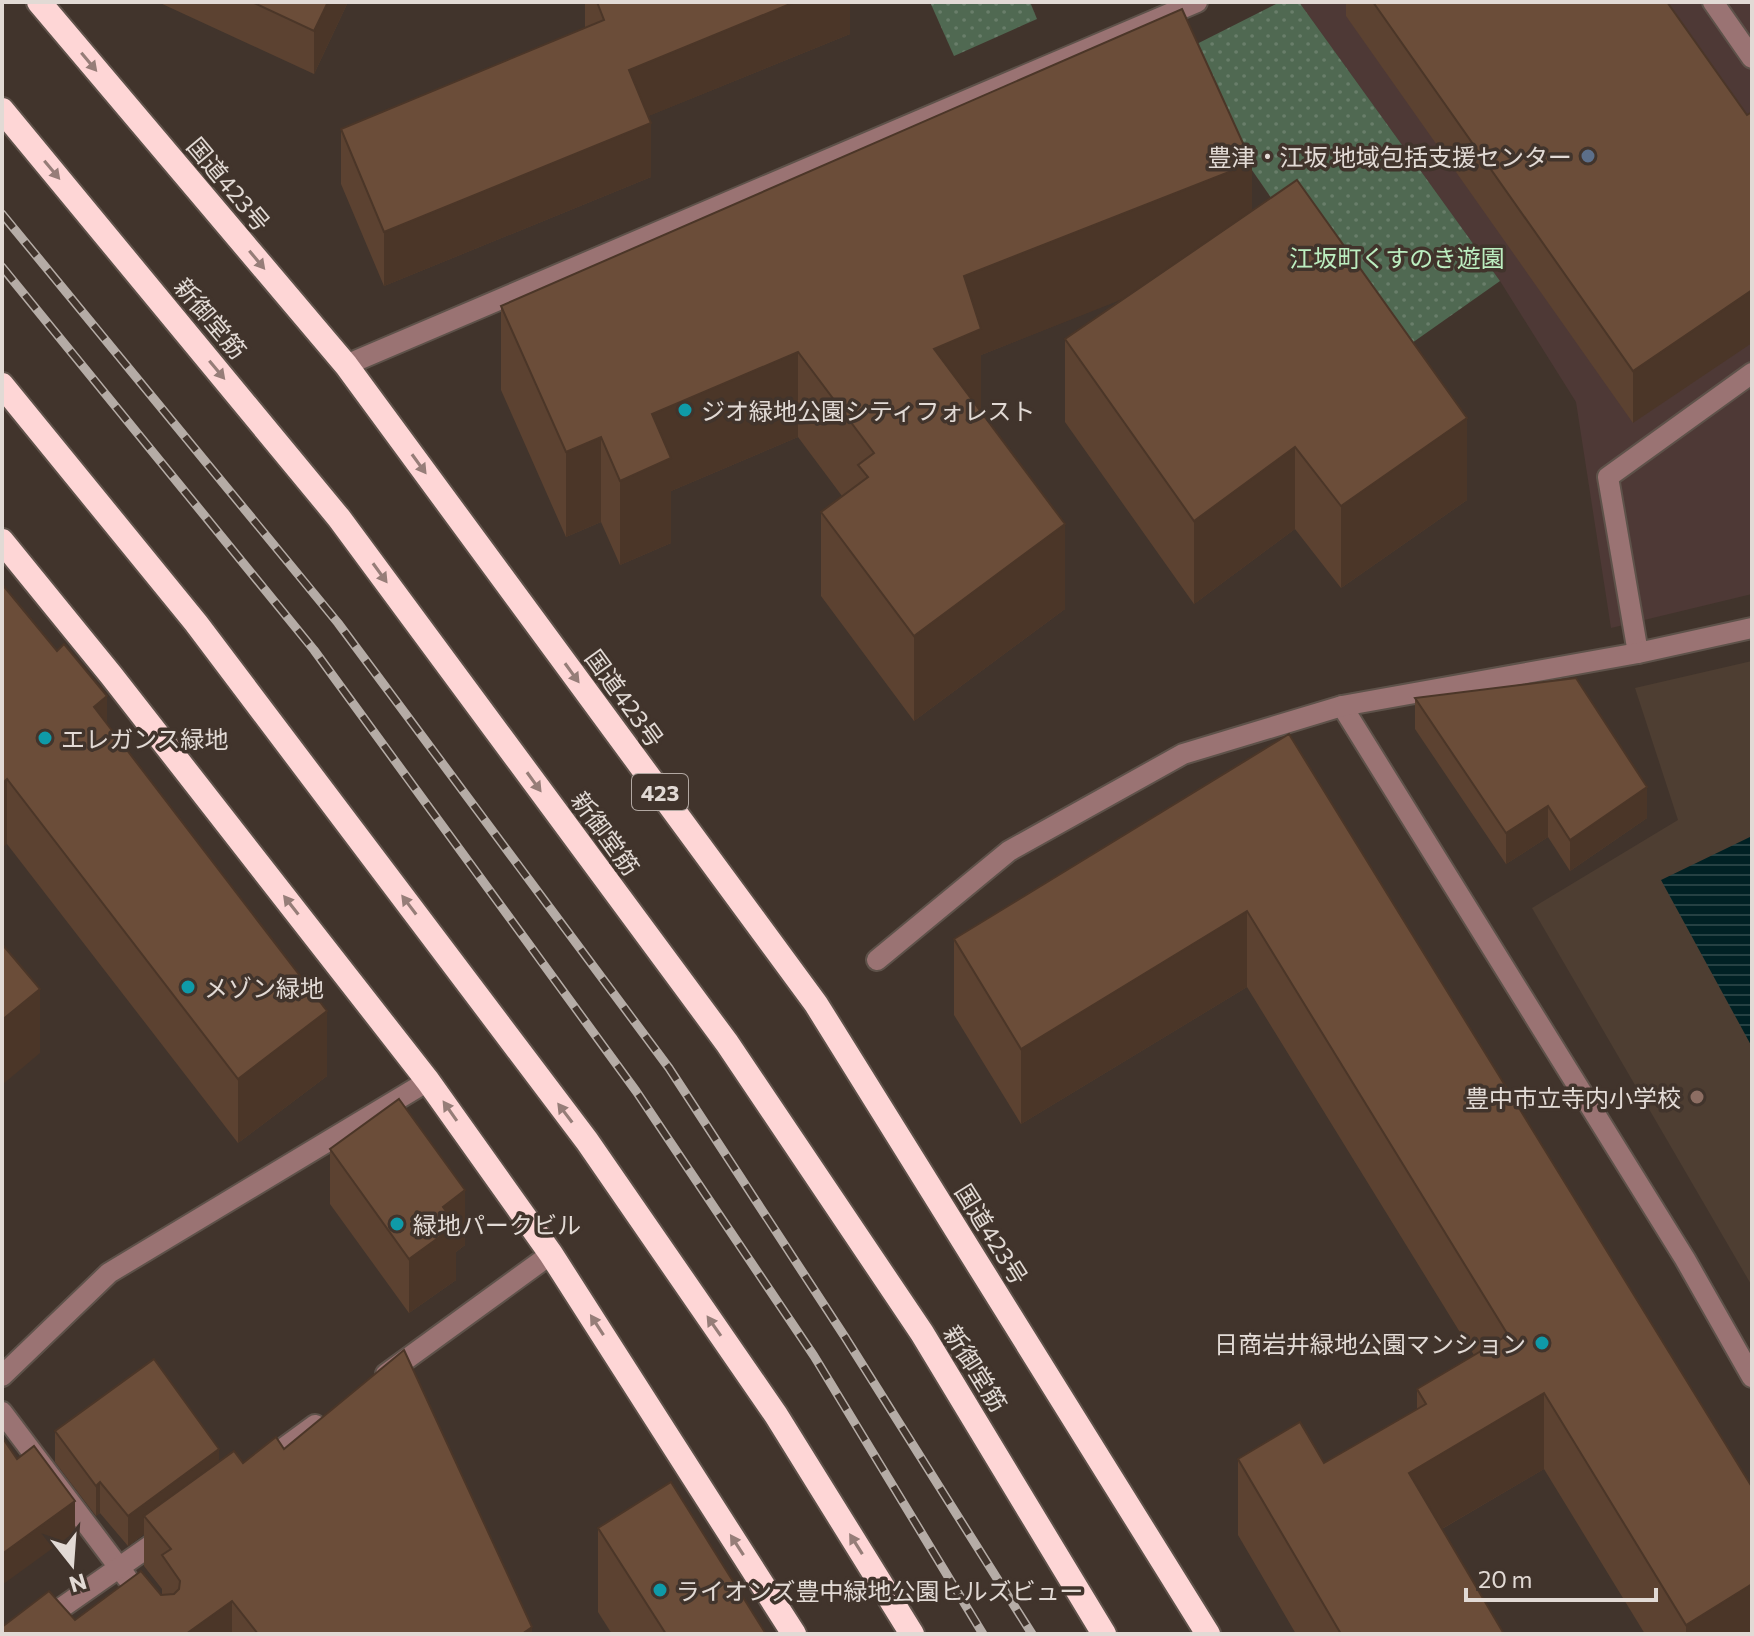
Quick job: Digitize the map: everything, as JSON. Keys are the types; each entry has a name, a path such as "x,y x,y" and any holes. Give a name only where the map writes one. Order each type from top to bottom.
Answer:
{"highway":[{"name":"国道423号","path":"39,2 346,365 816,1004 1208,1634"},
{"name":"新御堂筋","path":"2,110 339,518 727,1043 922,1333 1104,1634"},
{"path":"2,385 196,623 587,1141 776,1415 912,1634"},
{"path":"2,541 111,675 428,1081 551,1254 794,1634"}],"street":[{"path":"346,365 1197,2"},
{"path":"1713,2 1752,58"},
{"path":"1638,653 1608,477 1752,373"},
{"path":"877,960 1009,851 1183,754 1342,706 1638,653 1752,628"},
{"path":"1342,706 1685,1259 1752,1377"},
{"path":"2,1376 109,1273 428,1081"},
{"path":"375,1381 551,1254"},
{"path":"248,1475 337,1409"},
{"path":"2,1412 135,1590"},
{"path":"24,1634 184,1522"}],"shaded area":[{"path":"1299,2 1752,2 1752,594 1611,628 1576,402 1500,281"},
{"name":"豊中市立寺内小学校","path":"1752,661 1752,1286 1532,908 1678,820 1635,688"}],"green space":[{"path":"930,2 1030,2 1037,19 954,56"},
{"name":"江坂町くすのき遊園","path":"1280,2 1299,2 1500,281 1385,362 1173,56"}],"water":[{"path":"1752,836 1752,1047 1661,880"}],"building":[{"path":"252,2 328,2 314,31"},
{"path":"597,2 795,2 629,70 651,123 384,232 341,129 604,20"},
{"path":"1373,2 1667,2 1747,115 1752,112 1752,290 1633,371"},
{"path":"1182,9 1252,163 964,276 981,329 934,349 1065,524 914,636 821,512 868,477 858,465 874,453 798,352 652,414 671,458 620,481 601,437 566,452 501,306"},
{"path":"1297,180 1467,418 1341,506 1295,447 1194,521 1065,339"},
{"path":"2,584 57,651 64,644 107,696 94,707 327,1011 238,1079 7,779 2,784"},
{"path":"1576,678 1647,787 1570,840 1548,806 1506,833 1415,698"},
{"path":"1289,734 1752,1487 1752,1584 1686,1625 1544,1393 1409,1473 1504,1634 1341,1634 1238,1459 1300,1422 1324,1463 1426,1404 1417,1389 1508,1335 1247,911 1021,1049 954,939"},
{"path":"2,944 40,989 2,1020"},
{"path":"399,1099 465,1190 443,1207 456,1225 409,1259 330,1149"},
{"path":"404,1350 532,1627 522,1634 258,1634 232,1601 186,1634 2,1634 2,1627 49,1591 75,1620 141,1571 161,1595 174,1594 179,1589 180,1581 162,1555 171,1549 144,1516 234,1451 243,1463 276,1437 284,1449"},
{"path":"154,1359 219,1449 128,1516 100,1482 96,1486 55,1431"},
{"path":"2,1437 17,1459 34,1446 75,1501 2,1554"},
{"path":"671,1482 766,1634 666,1634 598,1528"}],"railway":[{"path":"2,214 338,623 669,1068 845,1337 1032,1634"},
{"path":"2,267 314,650 636,1091 814,1356 983,1634"}],"place":[{"name":"豊津・江坂 地域包括支援センター","path":"1588,156"},
{"name":"ジオ緑地公園シティフォレスト","path":"685,410"},
{"name":"エレガンス緑地","path":"45,738"},
{"name":"メゾン緑地","path":"188,987"},
{"name":"豊中市立寺内小学校","path":"1697,1097"},
{"name":"緑地パークビル","path":"397,1224"},
{"name":"日商岩井緑地公園マンション","path":"1542,1343"},
{"name":"ライオンズ豊中緑地公園ヒルズビュー","path":"660,1590"}]}
